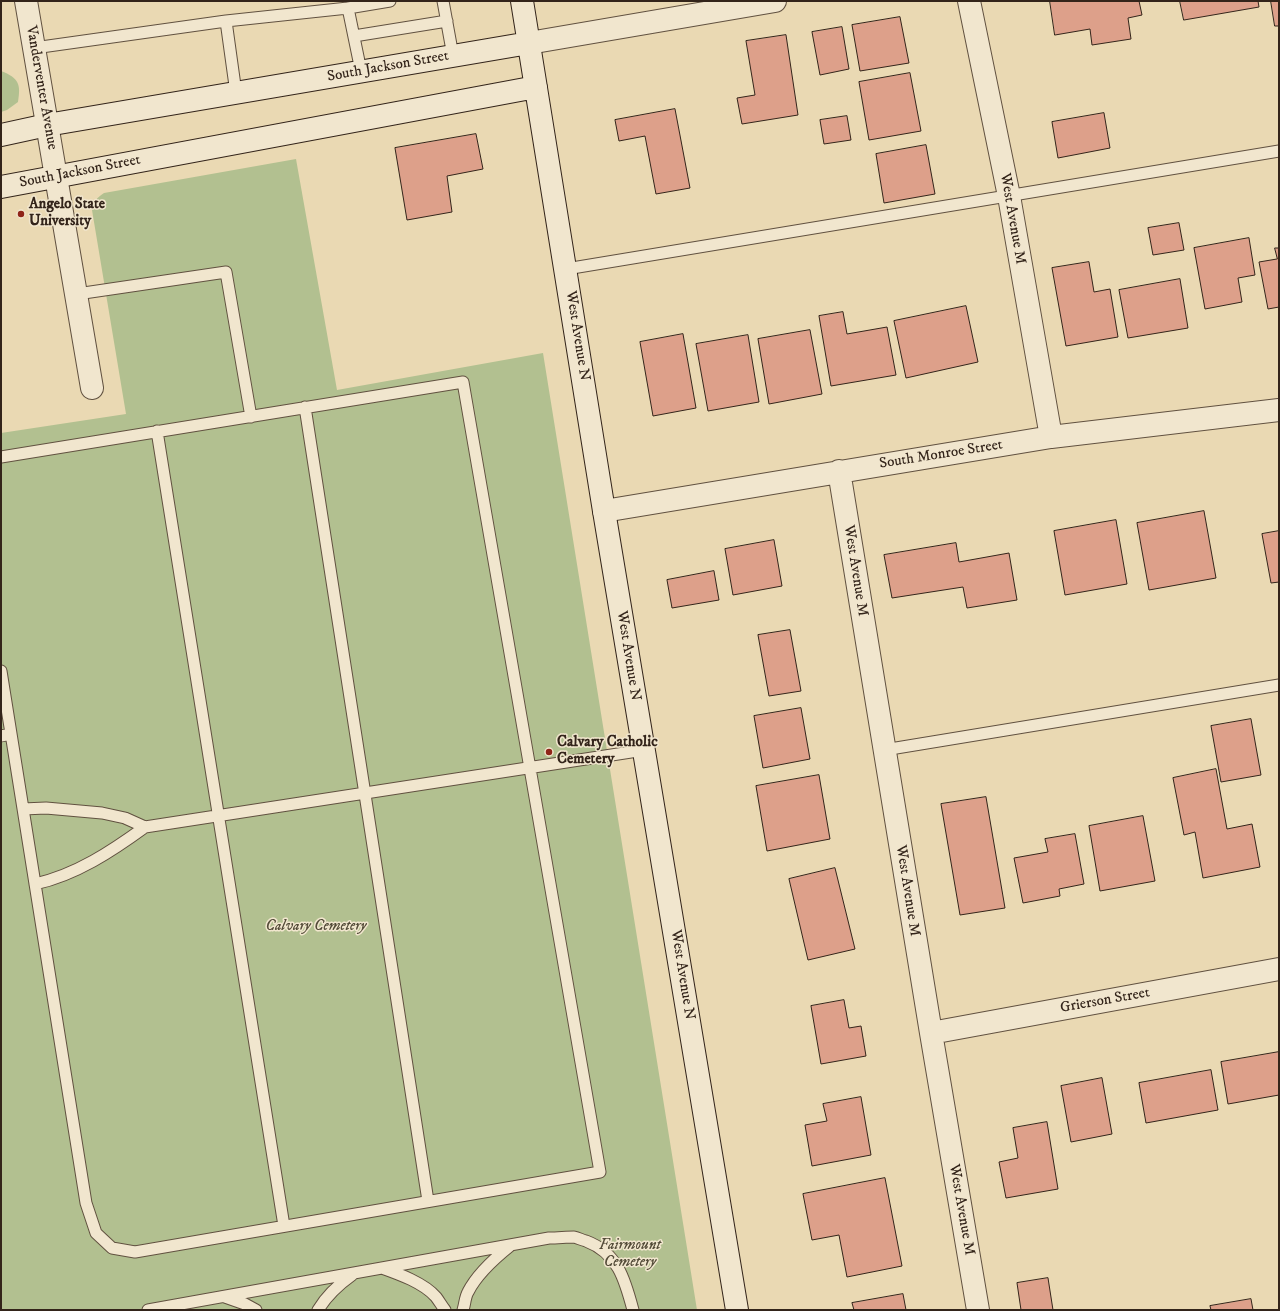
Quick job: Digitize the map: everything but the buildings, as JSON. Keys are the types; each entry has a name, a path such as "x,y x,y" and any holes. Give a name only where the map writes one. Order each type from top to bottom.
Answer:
{"street":[{"name":"Vanderventer Avenue","path":"26,1 92,388"},
{"name":"West Avenue N","path":"522,1 604,511 738,1310"},
{"name":"South Jackson Street","path":"1,135 47,125 774,1"},
{"name":"West Avenue M","path":"969,1 1009,196 1051,437"},
{"name":"South Jackson Street","path":"1,187 536,87"},
{"name":"South Monroe Street","path":"604,511 1051,437 1279,410"},
{"name":"West Avenue M","path":"839,471 884,750 978,1310"},
{"name":"Grierson Street","path":"931,1033 1279,969"}],"lane":[{"path":"34,48 226,21 348,8 390,1"},
{"path":"443,1 453,56"},
{"path":"348,8 361,71"},
{"path":"226,21 236,93"},
{"path":"354,36 447,21"},
{"path":"566,269 1279,151"},
{"path":"76,294 226,272 251,416"},
{"path":"1,457 463,382 600,1172 135,1252 112,1248 96,1234 86,1203 23,809 6,735 1,671"},
{"path":"305,407 428,1201"},
{"path":"157,432 284,1226"},
{"path":"884,750 1279,684"},
{"path":"35,884 69,874 103,856 145,827 644,750"},
{"path":"23,809 46,808 102,813 125,818 145,827"},
{"path":"148,1310 549,1238 576,1237 595,1244 609,1255 619,1269 628,1291 633,1310"},
{"path":"463,1310 468,1292 481,1274 497,1256 511,1245"},
{"path":"382,1268 410,1278 435,1296 445,1310"},
{"path":"318,1310 323,1301 338,1285 353,1273"},
{"path":"224,1296 256,1310"}],"green space":[{"path":"1,71 15,79 19,86 19,91 18,102 7,110 1,112"},
{"name":"Calvary Cemetery","path":"296,159 337,390 543,353 697,1310 1,1310 1,433 126,414 92,210 93,204 97,198 104,193"}],"place":[{"name":"Angelo State University","path":"21,214"},
{"name":"Calvary Catholic Cemetery","path":"549,752"}],"park label":[{"name":"Fairmount Cemetery","path":"630,1254"}]}
